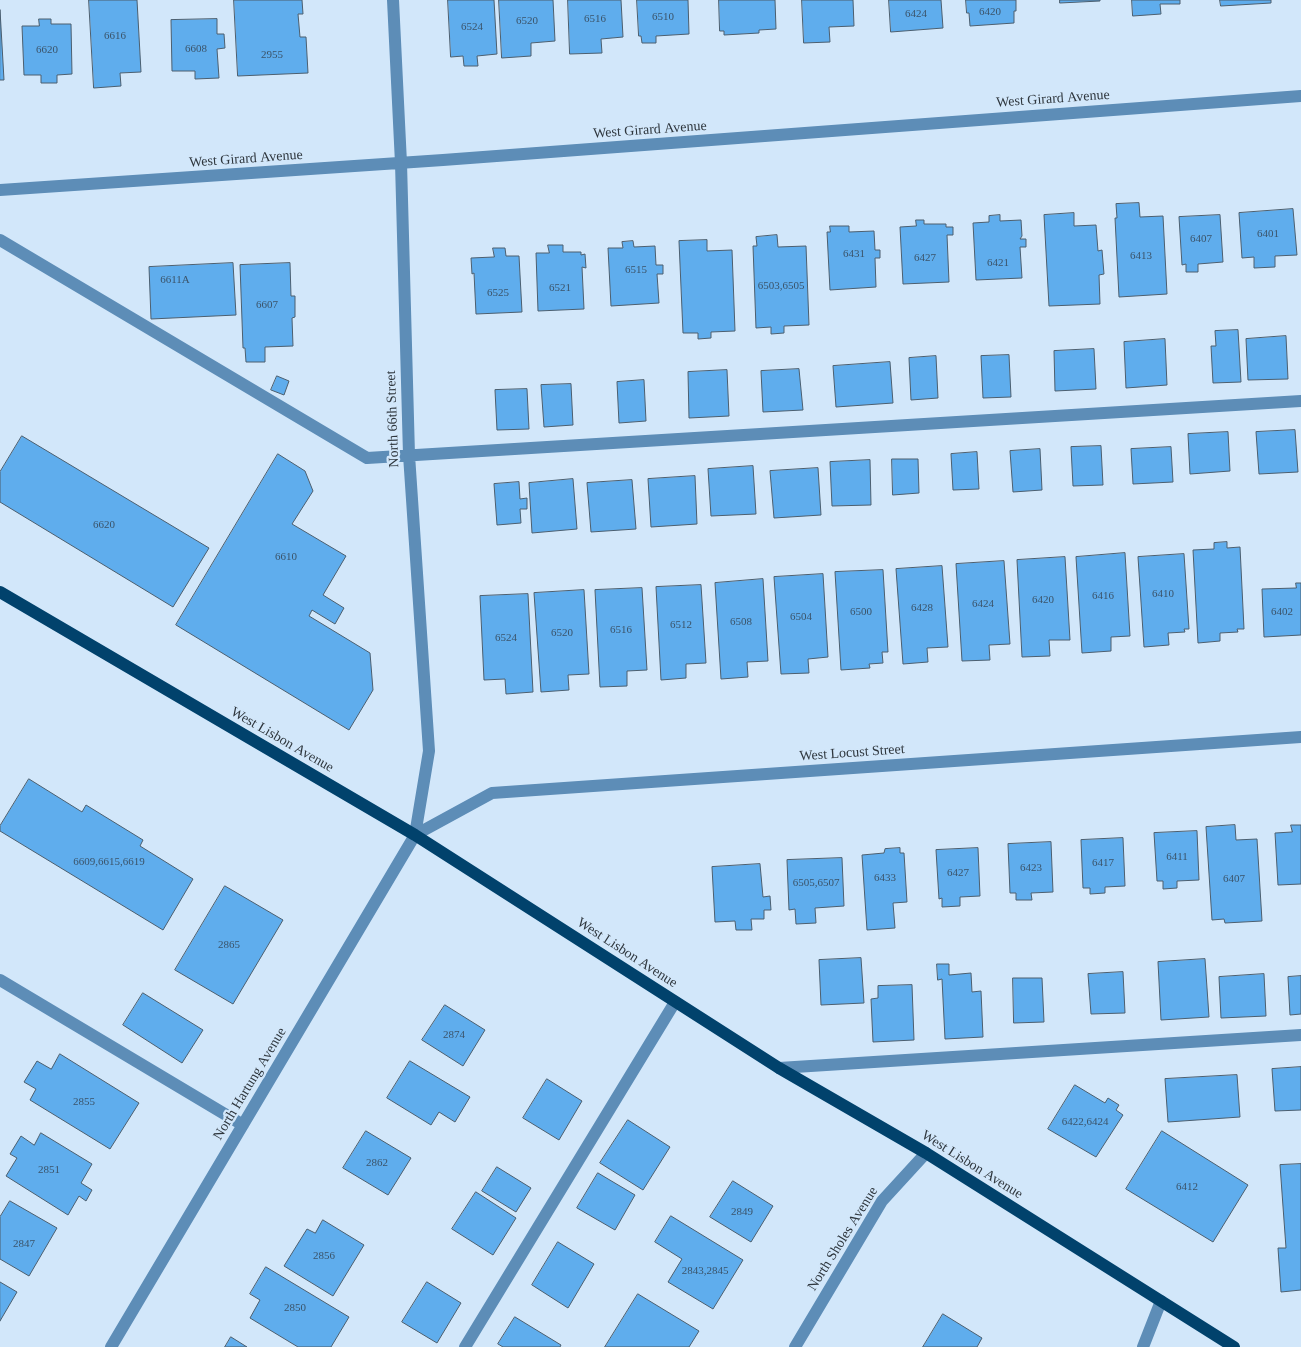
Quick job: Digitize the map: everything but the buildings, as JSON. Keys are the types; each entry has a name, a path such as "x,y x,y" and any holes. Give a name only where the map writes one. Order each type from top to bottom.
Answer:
{"main road":[{"name":"West Lisbon Avenue","path":"0,592 415,835 779,1068 926,1153 1234,1347"}],"street":[{"name":"North 66th Street","path":"393,0 401,163 409,455 428,751 415,835"},
{"name":"West Girard Avenue","path":"0,190 401,163 1301,96"},
{"path":"0,240 367,458 1301,401"},
{"name":"West Locust Street","path":"415,835 492,793 1301,737"},
{"name":"North Hartung Avenue","path":"111,1347 415,835"},
{"path":"0,980 243,1125"},
{"path":"465,1347 675,1002"},
{"path":"779,1068 1301,1035"},
{"name":"North Sholes Avenue","path":"795,1347 882,1201 926,1153"},
{"path":"1143,1347 1161,1301"}]}
